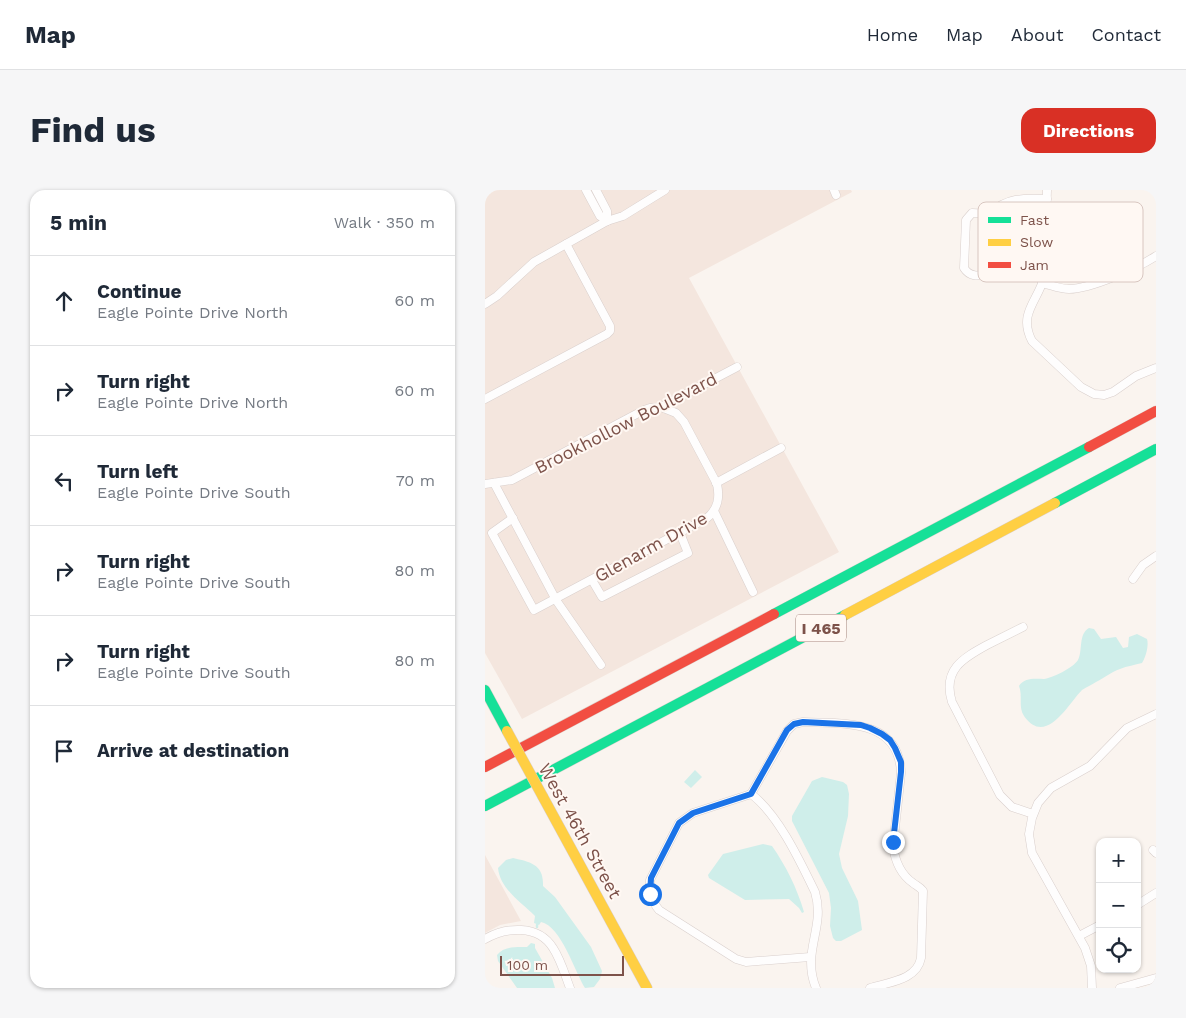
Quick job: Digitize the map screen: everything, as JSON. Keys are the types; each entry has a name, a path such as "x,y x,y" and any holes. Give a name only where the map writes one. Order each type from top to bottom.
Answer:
{"main road":[{"name":"I 465","path":"485,767 1156,411"},
{"name":"I 465","path":"485,806 1156,450"},
{"name":"West 46th Street","path":"485,690 647,988"}],"street":[{"path":"586,190 600,216 607,221"},
{"path":"596,190 607,211 607,221"},
{"path":"485,304 497,296 534,262 607,221 623,216 665,190"},
{"path":"1017,190 1017,199"},
{"path":"1047,190 1047,202"},
{"path":"1009,202 1017,199 1047,199"},
{"path":"978,213 972,213 966,220 965,268 971,275 978,275"},
{"path":"485,399 610,331 566,244"},
{"path":"1143,263 1156,256"},
{"path":"1097,282 1075,289 1065,289 1042,283 1029,310 1027,328 1032,340 1081,387 1100,395 1110,393 1136,376 1156,368"},
{"name":"Brookhollow Boulevard","path":"485,484 513,480 644,410 661,407 737,367"},
{"name":"Glenarm Drive","path":"513,518 492,532 535,610 707,518 714,511 719,495 716,482 683,422 676,413 661,407"},
{"path":"716,482 781,448"},
{"path":"494,483 556,600 601,665"},
{"path":"714,511 753,592"},
{"path":"592,580 602,597 688,553 680,533"},
{"path":"1133,579 1143,565 1156,556"},
{"path":"1023,627 963,659 951,675 949,690 952,702 1000,795 1012,807 1033,814"},
{"path":"1092,988 1091,966 1085,948 1032,853 1029,834 1033,814 1051,788 1090,766 1127,728 1156,714"},
{"path":"811,957 746,962 736,959 659,910 655,906 650,894 651,878 679,823 693,813 751,794 787,730 797,723 803,722 864,726 882,734 895,748 901,762 893,846 895,858 899,869 923,891 921,961 915,972 909,976 870,988"},
{"path":"751,794 766,807 778,822 815,892 818,903 818,919 811,957 811,971 816,988"},
{"path":"1141,902 1156,893"},
{"path":"1079,936 1096,927"},
{"path":"485,939 505,930 531,932 543,938 552,946 570,988"},
{"path":"1120,988 1156,978"}],"shaded area":[{"path":"485,190 851,190 852,192 689,278 839,552 522,719 485,653"},
{"path":"485,855 521,921 500,925 485,933"}],"water":[{"path":"1089,628 1094,629 1101,639 1116,637 1123,648 1128,647 1129,637 1137,634 1147,639 1148,644 1145,658 1142,663 1117,670 1082,690 1063,713 1048,725 1040,727 1032,724 1022,713 1019,686 1027,680 1052,677 1072,666 1078,660 1083,634"},
{"path":"695,770 702,777 691,788 684,782"},
{"path":"822,777 843,782 847,785 849,794 848,816 839,854 842,868 858,901 862,930 841,941 836,941 833,938 830,926 831,908 829,893 792,821 792,816 812,781"},
{"path":"763,844 772,846 782,861 804,912 802,913 789,899 745,900 709,878 708,875 723,854"},
{"path":"513,858 535,865 541,873 543,886 555,897 591,947 602,971 600,979 594,987 585,988 567,951 555,932 548,925 541,922 539,925 534,923 535,916 507,889 498,868 506,860"},
{"path":"531,943 535,944 535,948 552,978 555,988 517,988 498,961 497,955 503,950 527,947"}],"traffic: fast":[{"path":"774,614 1089,447"},
{"path":"1055,503 1156,449"},
{"path":"485,806 845,615"},
{"path":"485,690 507,731"}],"traffic: slow":[{"path":"845,615 1055,503"},
{"path":"507,731 543,797"},
{"path":"543,797 647,988"}],"traffic: jam":[{"path":"1089,447 1156,411"},
{"path":"485,767 774,614"}],"route":[{"path":"650,894 650,880 679,823 693,813 751,794 787,730 798,723 864,726 875,730 890,740 901,762 893,842"}]}
